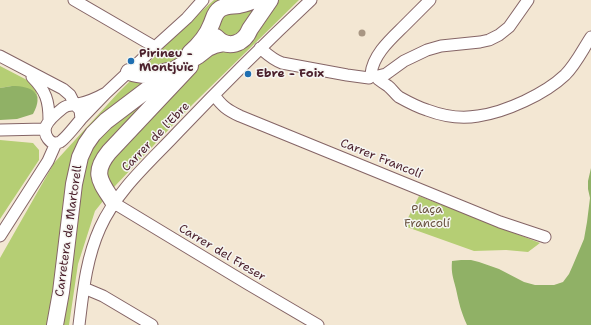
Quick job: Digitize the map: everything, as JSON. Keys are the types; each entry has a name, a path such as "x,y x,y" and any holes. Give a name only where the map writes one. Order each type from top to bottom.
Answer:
{"main road":[{"path":"129,72 146,76 172,70 183,58 195,49 205,37 212,24 213,18 219,9 246,4 254,0"},
{"path":"212,24 214,35 218,40 230,44 240,42 248,34 270,0"},
{"path":"232,6 241,8 249,17 250,29"},
{"name":"Carretera de Martorell","path":"55,325 61,292 74,184 82,151 100,126 172,70 199,55 208,48 224,43"},
{"path":"114,203 99,179 99,168 101,161 187,70 199,55"}],"street":[{"path":"74,0 154,47"},
{"path":"24,70 40,85 45,94 49,106 47,137 52,142 56,143 62,141 106,93 187,18 203,0"},
{"name":"Carrer de l'Ebre","path":"79,325 87,265 101,226 114,203 134,178 214,95 260,48 311,0"},
{"path":"430,0 379,53 372,68 374,77 388,86 398,96 407,102 442,115 459,117 477,116 514,106 533,97 549,87 565,74 574,64 591,37"},
{"path":"260,48 276,61 282,63 347,75 374,77 386,74 404,61 427,50 441,46 480,42 494,37 509,27 528,0"},
{"path":"0,56 67,92 80,110 81,119"},
{"path":"0,130 47,125 64,107 70,104 75,105 96,99 106,93"},
{"name":"Carrer Francolí","path":"214,95 223,107 230,112 500,222 545,237"},
{"path":"0,236 48,161 56,143"},
{"name":"Carrer del Freser","path":"114,203 318,325"},
{"path":"84,288 103,296 152,325"}],"green space":[{"path":"214,0 299,0 193,104 115,186 95,211 78,264 69,325 0,325 0,258 54,163 118,93 186,25"},
{"path":"0,66 27,80 35,87 38,99 35,93 12,86 0,88"},
{"path":"12,86 31,89 37,96 38,101 36,107 33,114 17,119 0,120 0,88"},
{"path":"0,140 33,143 39,150 39,160 0,219"},
{"path":"591,168 591,325 467,325 460,307 453,278 452,261 471,260 479,262 499,269 524,282 535,285 554,285 563,282 569,274 584,239 590,198 588,181"},
{"name":"Plaça Francolí","path":"419,196 540,243 528,252 506,250 474,251 404,226"}],"place":[{"name":"Pirineu - Montjuïc","path":"131,61"},
{"name":"Ebre - Foix","path":"248,74"}]}
